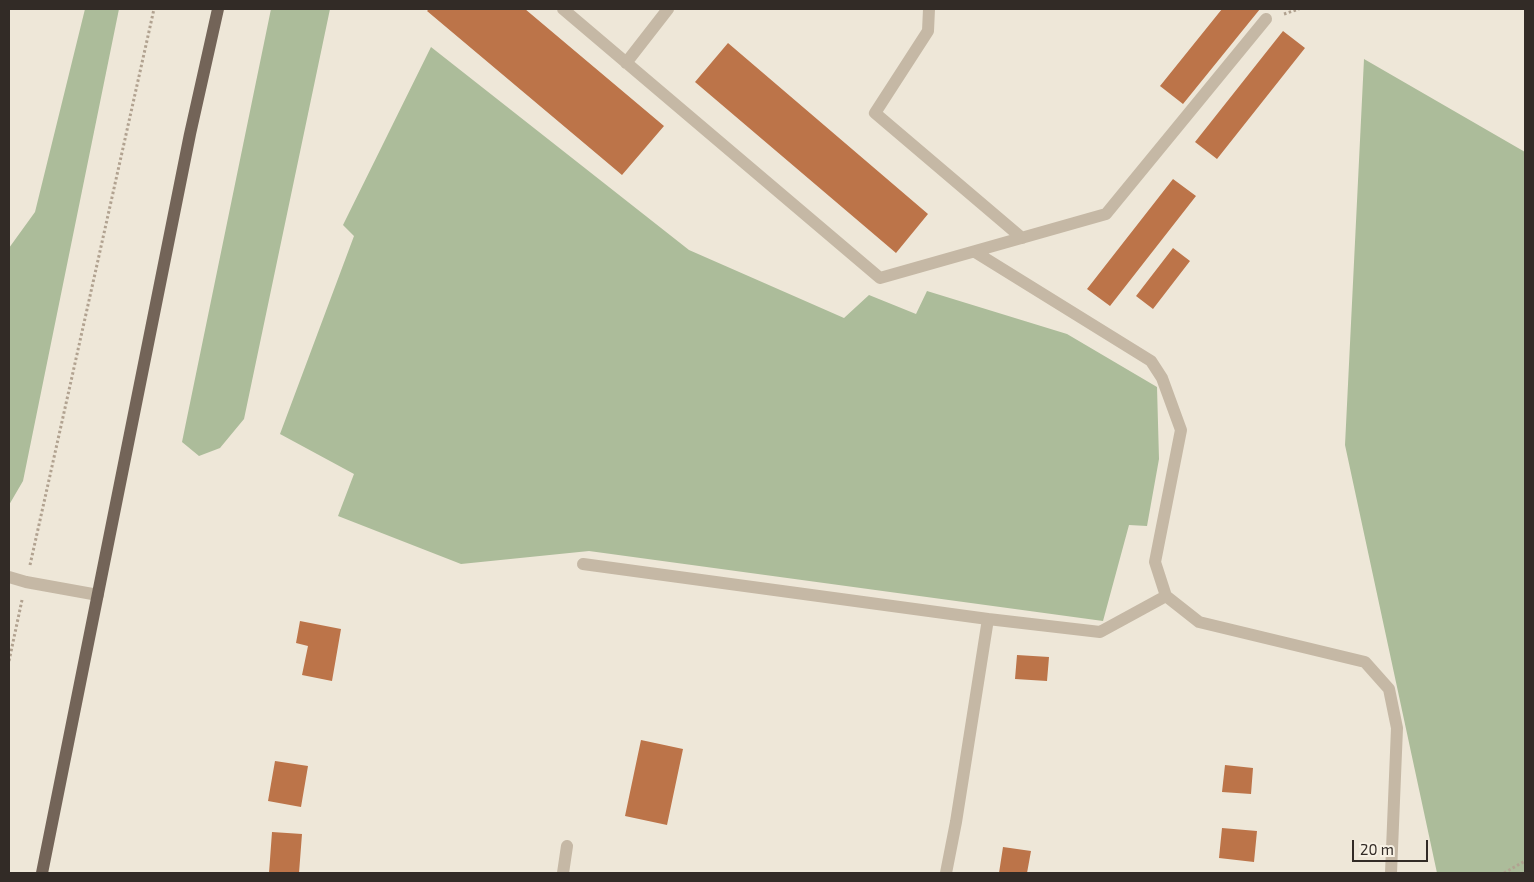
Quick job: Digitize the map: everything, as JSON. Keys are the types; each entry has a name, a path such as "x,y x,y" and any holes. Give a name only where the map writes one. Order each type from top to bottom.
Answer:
{"main road":[{"path":"42,873 190,134 218,9"}],"street":[{"path":"563,9 880,278 1106,214 1266,19"},
{"path":"626,63 668,9"},
{"path":"929,9 928,31 875,113 1022,238"},
{"path":"975,252 1151,361 1162,378 1181,430 1155,562 1166,596 1199,622 1365,662 1389,689 1397,728 1391,873"},
{"path":"583,564 988,619 1100,632 1166,596"},
{"path":"9,577 26,582 98,595"},
{"path":"946,873 988,619"},
{"path":"563,873 568,846"}],"path":[{"path":"9,660 154,9"},
{"path":"1504,873 1525,861"}],"green space":[{"path":"85,9 119,9 23,481 9,505 9,248 35,212"},
{"path":"271,9 330,9 244,419 220,448 199,456 182,442"},
{"path":"431,47 689,250 844,318 869,295 916,314 927,291 1067,334 1157,387 1159,459 1147,526 1129,525 1103,621 589,551 461,564 338,516 354,474 280,434 354,236 343,225"},
{"path":"1364,59 1525,152 1525,873 1437,873 1345,445"}],"building":[{"path":"429,9 525,9 664,126 622,175 427,11"},
{"path":"1222,9 1260,9 1183,104 1160,86"},
{"path":"1283,31 1305,48 1217,159 1195,142"},
{"path":"728,43 928,214 896,253 695,82"},
{"path":"1173,179 1196,196 1110,306 1087,289"},
{"path":"1173,248 1190,261 1153,309 1136,296"},
{"path":"300,621 341,629 332,681 302,675 308,646 296,643"},
{"path":"1017,655 1049,657 1047,681 1015,679"},
{"path":"641,740 683,749 667,825 625,816"},
{"path":"275,761 308,766 301,807 268,801"},
{"path":"1225,765 1253,768 1251,794 1222,792"},
{"path":"1222,828 1257,831 1254,862 1219,858"},
{"path":"272,832 302,834 299,873 269,873"},
{"path":"1003,847 1031,851 1027,873 999,873"}]}
